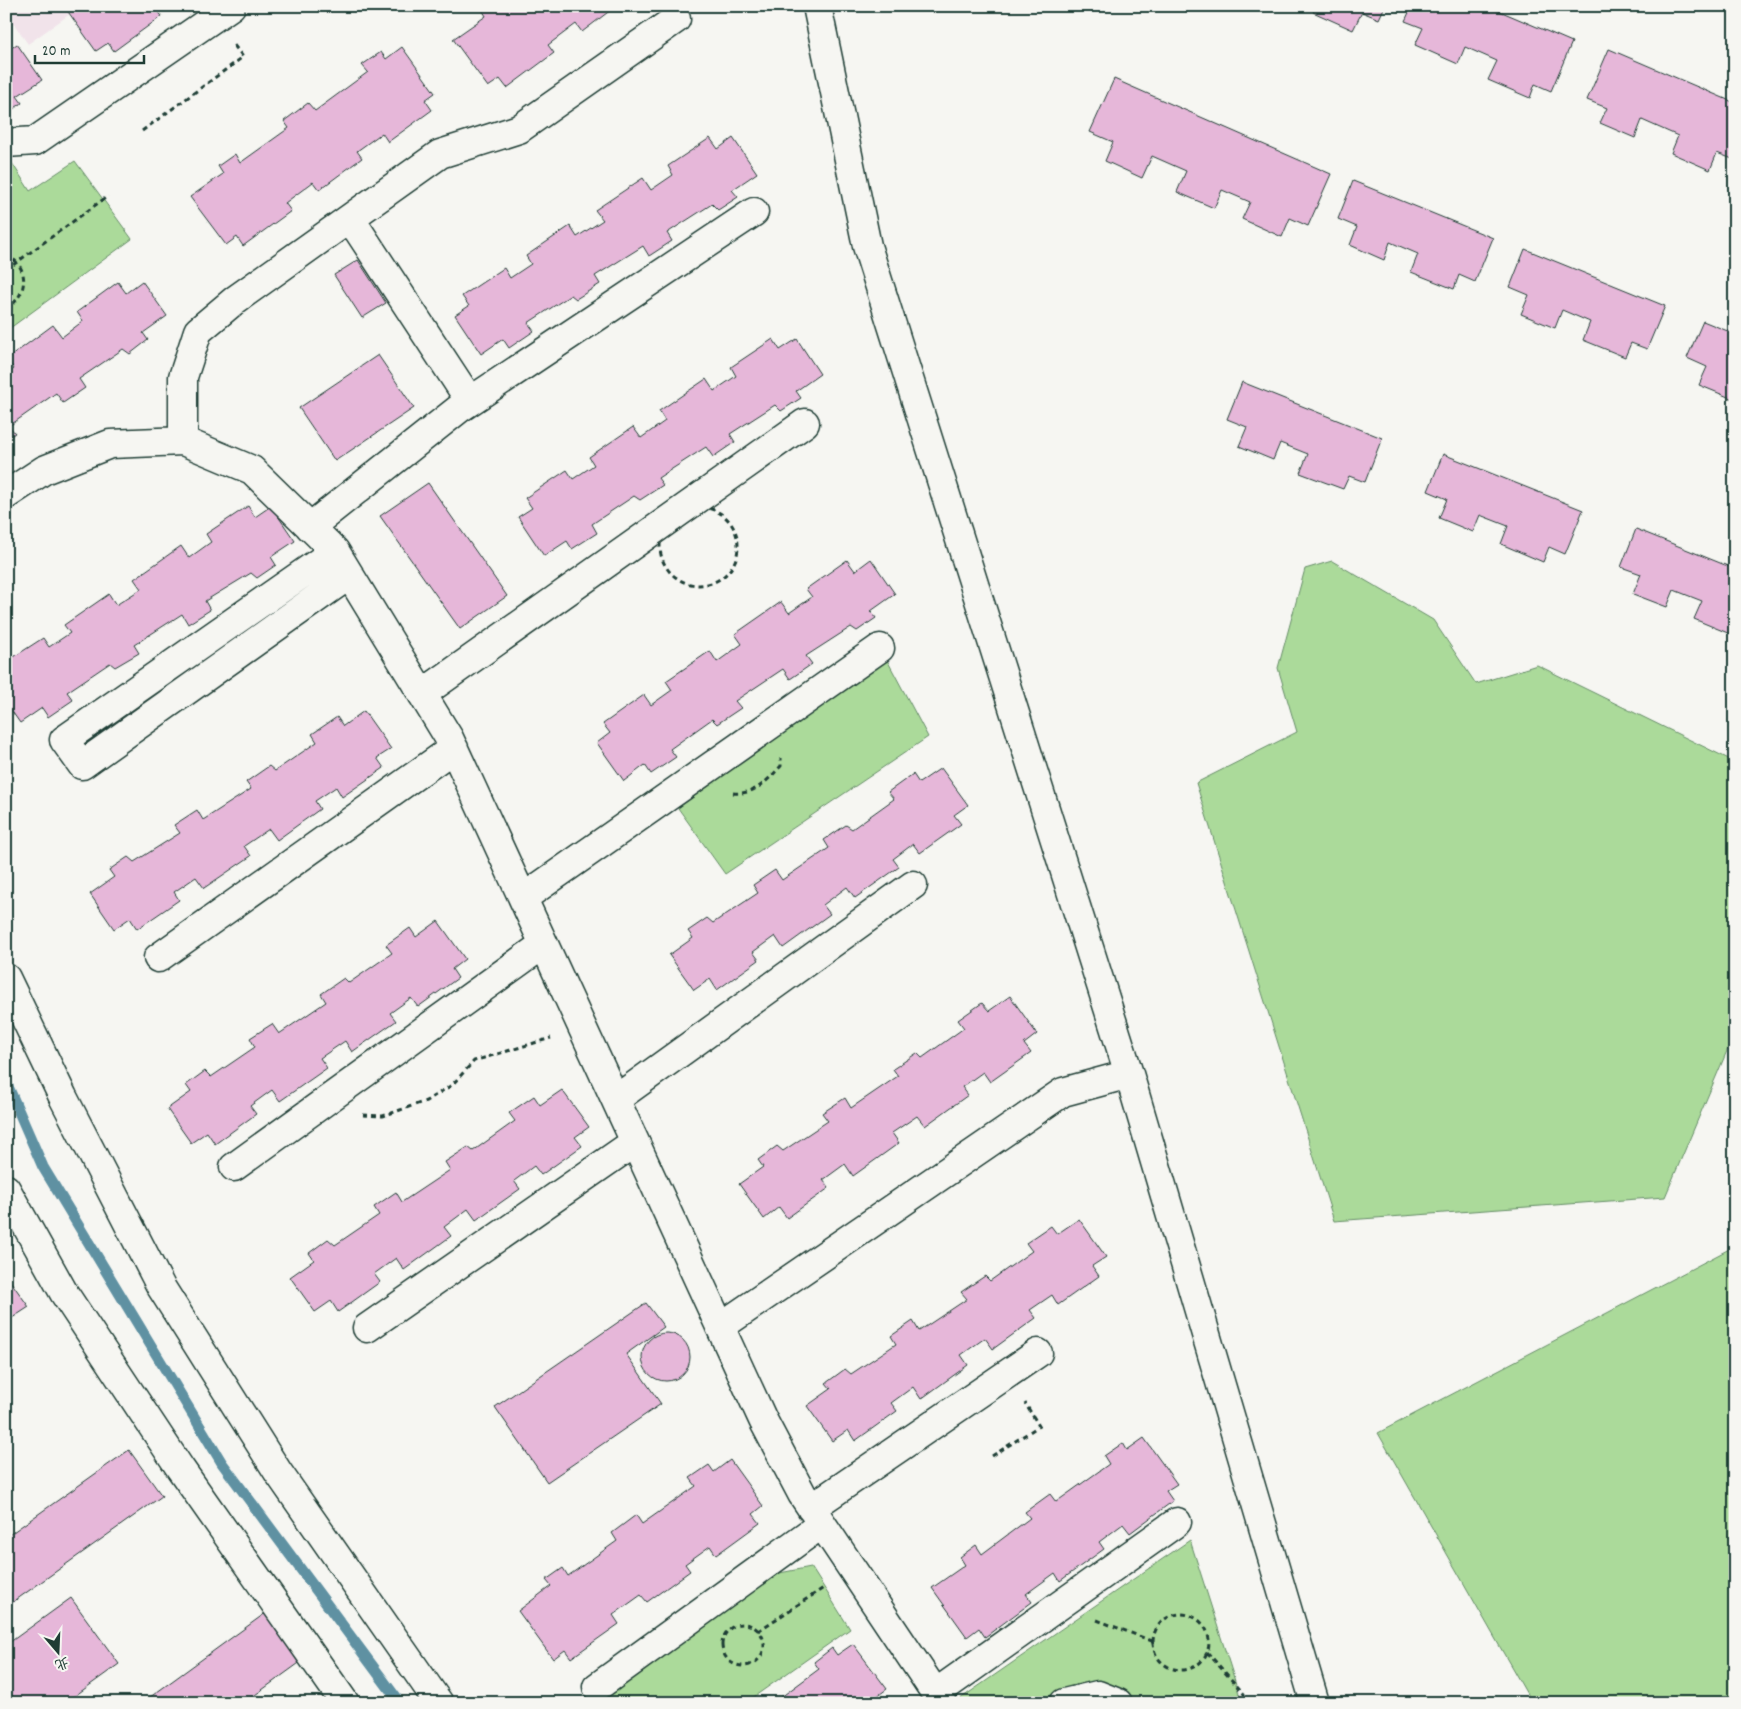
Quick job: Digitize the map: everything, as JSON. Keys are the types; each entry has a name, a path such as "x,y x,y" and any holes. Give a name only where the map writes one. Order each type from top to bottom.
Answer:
{"street":[{"path":"817,6 867,246 1129,1074 1315,1703"},
{"path":"6,143 36,141 223,12"},
{"path":"183,441 183,377 198,331 235,300 440,154 519,129 676,19"},
{"path":"310,527 470,401 754,212"},
{"path":"350,218 470,401"},
{"path":"422,694 805,423"},
{"path":"6,495 44,470 110,444 183,441 252,470 335,551 454,748 763,1420 817,1516 940,1700 1058,1606 1177,1522"},
{"path":"335,551 64,740 82,765 349,575"},
{"path":"523,898 880,648"},
{"path":"158,958 454,748"},
{"path":"616,1099 913,885"},
{"path":"234,1167 544,944"},
{"path":"6,978 62,1097 161,1287 278,1472 439,1703"},
{"path":"720,1327 1063,1092 1129,1074"},
{"path":"367,1328 635,1142"},
{"path":"6,1189 64,1293 180,1468 345,1703"},
{"path":"597,1687 817,1516 1038,1353"},
{"path":"1064,1703 1098,1695 1118,1703"}],"path":[{"path":"142,131 243,57 223,12"},
{"path":"6,270 108,196"},
{"path":"6,255 22,269 24,288 14,304 6,308"},
{"path":"693,508 706,508 718,512 731,526 738,544 736,556 731,568 722,577 711,583 698,585 685,583 674,576 666,567 661,555 660,542 663,529 670,519 681,512 693,508"},
{"path":"325,1101 356,1114 383,1116 426,1101 452,1084 474,1061 583,1029"},
{"path":"992,1456 1039,1426 1007,1375"},
{"path":"758,1631 825,1587"},
{"path":"1058,1606 1152,1641"},
{"path":"1177,1614 1187,1614 1196,1617 1208,1632 1210,1642 1207,1652 1197,1666 1180,1670 1171,1669 1158,1658 1153,1650 1152,1641 1160,1623 1177,1614"},
{"path":"746,1624 758,1631 764,1642 760,1656 756,1660 750,1664 736,1664 725,1656 722,1642 728,1630 733,1626 746,1624"},
{"path":"1207,1652 1244,1694 1246,1703"}],"shaded area":[{"path":"6,6 81,6 28,44 14,24 6,29"}],"green space":[{"path":"75,161 132,239 6,331 6,168 12,163 30,191"},
{"path":"1332,561 1433,620 1476,684 1537,665 1735,762 1735,1032 1665,1197 1334,1221 1196,783 1297,732 1278,668 1305,569"},
{"path":"886,658 928,737 725,874 678,808"},
{"path":"1735,1246 1735,1703 1532,1703 1378,1433"},
{"path":"1190,1540 1242,1703 963,1703 960,1699"},
{"path":"811,1567 850,1629 745,1703 593,1703 769,1575"}],"building":[{"path":"64,6 157,6 155,8 162,16 114,51 108,43 96,51"},
{"path":"484,6 616,6 582,32 576,24 548,45 554,53 507,88 500,79 488,87 453,39 486,16 481,8"},
{"path":"1316,6 1385,6 1379,19 1362,12 1353,30 1313,12"},
{"path":"1412,6 1488,6 1572,42 1551,91 1535,84 1530,98 1488,80 1497,61 1465,47 1458,64 1415,45 1423,28 1405,21"},
{"path":"17,44 42,80 17,96 22,103 6,114 6,52"},
{"path":"402,47 435,93 425,100 432,110 388,142 382,133 357,151 362,158 319,190 313,182 285,203 291,211 243,246 237,237 226,245 190,197 223,174 218,166 235,154 240,163 289,128 284,121 308,103 315,111 368,72 362,65 381,52 386,59"},
{"path":"1609,49 1735,103 1735,160 1717,153 1710,170 1671,153 1678,136 1642,120 1635,138 1600,123 1607,108 1587,100"},
{"path":"1114,79 1331,174 1308,226 1290,218 1282,237 1242,219 1250,202 1222,190 1214,208 1177,192 1186,171 1152,156 1142,178 1105,161 1113,142 1090,132"},
{"path":"710,138 718,149 733,138 757,173 732,190 738,197 718,210 712,204 667,233 672,241 649,256 643,246 595,276 600,284 576,299 571,295 528,323 534,331 509,348 503,339 481,354 455,315 469,306 462,296 504,268 510,278 531,264 526,256 570,226 577,237 603,220 595,210 643,178 651,190 673,175 668,166"},
{"path":"1353,181 1493,238 1475,282 1459,275 1454,289 1411,272 1418,254 1390,242 1384,260 1350,245 1357,227 1338,219"},
{"path":"1525,249 1665,306 1647,349 1631,343 1625,357 1583,340 1590,322 1562,310 1555,328 1521,314 1529,295 1510,287"},
{"path":"358,260 386,303 362,318 334,275"},
{"path":"142,281 167,316 143,333 148,340 130,354 123,349 79,379 85,388 63,403 56,393 9,426 15,433 6,439 6,375 14,369 7,359 53,325 62,337 83,321 77,312 118,282 126,293"},
{"path":"1703,321 1735,334 1733,399 1699,385 1707,367 1687,358"},
{"path":"773,339 780,350 797,339 820,374 796,391 801,398 781,411 775,405 730,434 735,442 713,457 706,447 658,478 663,485 640,500 634,496 592,524 597,533 572,549 567,541 544,556 518,517 532,508 525,498 567,470 573,479 594,465 589,457 633,427 641,438 665,421 659,411 706,379 714,391 736,376 731,367"},
{"path":"378,355 414,408 335,461 299,408"},
{"path":"1242,382 1382,438 1365,482 1349,476 1343,489 1300,473 1308,454 1280,443 1273,460 1239,446 1247,427 1227,419"},
{"path":"1443,454 1583,510 1565,554 1549,547 1543,562 1501,544 1508,526 1480,515 1473,532 1439,518 1447,499 1428,491"},
{"path":"428,483 507,596 460,629 380,516"},
{"path":"248,506 255,517 271,506 295,541 271,557 276,565 257,578 251,573 205,601 210,610 188,624 182,614 134,645 139,653 115,667 110,663 67,692 73,700 48,717 42,708 20,723 6,703 6,662 43,638 49,647 70,633 64,625 109,594 116,605 141,589 134,579 181,546 189,558 211,542 206,534"},
{"path":"1636,529 1735,569 1735,636 1694,619 1702,601 1674,590 1667,607 1633,594 1641,574 1621,567"},
{"path":"871,559 895,594 871,611 876,618 857,631 851,627 806,656 812,664 790,679 783,669 735,701 741,708 717,724 712,719 670,749 676,757 651,774 645,765 624,781 597,743 610,733 603,724 644,695 651,705 672,690 666,681 710,651 717,662 742,644 735,634 781,602 789,613 812,597 806,589 847,560 855,571"},
{"path":"364,711 391,749 377,758 384,768 342,797 336,787 315,801 320,809 277,840 269,829 244,846 251,856 204,888 196,877 174,892 179,900 137,929 130,918 114,929 90,894 114,877 109,870 128,857 134,862 180,833 174,825 197,810 203,820 251,789 246,782 269,766 275,771 317,742 312,734 337,717 343,726"},
{"path":"941,768 968,805 954,815 961,824 920,853 913,844 893,859 899,867 855,898 847,887 823,905 830,914 783,948 775,936 753,952 759,960 717,990 710,979 694,990 669,955 693,938 688,931 707,918 713,923 758,893 753,885 775,870 782,880 829,848 824,840 846,825 852,829 894,799 888,792 913,774 919,783"},
{"path":"438,921 465,959 452,969 458,978 418,1007 411,998 390,1013 396,1021 352,1052 345,1041 320,1058 327,1068 280,1101 272,1090 250,1106 256,1114 215,1144 207,1132 191,1143 167,1109 191,1092 186,1085 205,1071 211,1077 255,1047 250,1038 272,1024 279,1034 326,1002 321,994 344,978 349,983 392,953 386,945 410,928 416,937"},
{"path":"1010,996 1037,1034 1024,1044 1031,1053 990,1082 983,1072 962,1087 968,1095 925,1126 917,1116 892,1133 899,1143 853,1176 845,1164 823,1180 829,1188 787,1218 779,1207 764,1219 739,1184 763,1167 758,1160 777,1146 783,1151 828,1121 822,1113 845,1098 851,1108 898,1076 893,1069 917,1053 922,1058 964,1028 958,1020 982,1003 989,1011"},
{"path":"562,1090 589,1127 575,1137 582,1146 541,1175 534,1166 514,1181 520,1189 476,1220 468,1209 444,1227 451,1236 404,1270 396,1258 374,1274 380,1282 338,1312 331,1301 315,1312 290,1277 314,1260 309,1253 328,1239 335,1245 379,1215 374,1207 396,1192 402,1202 450,1170 445,1162 468,1147 473,1151 515,1121 509,1113 534,1096 540,1105"},
{"path":"1079,1219 1106,1257 1092,1266 1099,1276 1058,1305 1052,1295 1030,1310 1036,1318 993,1349 985,1338 961,1355 968,1365 921,1399 913,1387 891,1403 897,1411 855,1441 848,1430 832,1441 807,1406 831,1389 826,1383 845,1369 851,1374 896,1344 891,1336 913,1321 919,1331 967,1299 961,1292 985,1276 990,1281 1032,1251 1026,1243 1051,1226 1057,1234"},
{"path":"6,1275 29,1307 6,1322"},
{"path":"646,1303 664,1327 626,1354 661,1404 547,1482 495,1407"},
{"path":"661,1333 671,1333 683,1340 690,1352 690,1362 683,1374 671,1381 661,1381 653,1377 646,1370 642,1362 642,1352 646,1344 653,1337"},
{"path":"1144,1438 1177,1484 1166,1491 1173,1501 1130,1533 1123,1524 1099,1542 1104,1549 1060,1581 1055,1573 1026,1594 1032,1602 985,1637 979,1628 967,1637 932,1588 965,1565 960,1557 976,1545 982,1554 1030,1518 1025,1512 1050,1494 1056,1502 1109,1464 1104,1456 1123,1443 1127,1450"},
{"path":"129,1450 162,1496 6,1607 6,1537"},
{"path":"730,1460 763,1506 753,1514 760,1523 716,1555 710,1546 685,1564 690,1571 647,1602 641,1595 613,1615 619,1624 571,1658 565,1650 553,1659 518,1611 551,1586 546,1580 563,1568 568,1576 617,1541 612,1533 636,1515 642,1524 696,1486 690,1478 709,1465 714,1472"},
{"path":"71,1598 119,1664 65,1703 6,1703 6,1645"},
{"path":"267,1612 302,1661 244,1703 142,1703"},
{"path":"853,1644 887,1689 876,1697 881,1703 773,1703 819,1669 814,1662 832,1648 837,1655"}],"waterway":[{"path":"6,1082 43,1167 222,1463 400,1703"}]}
